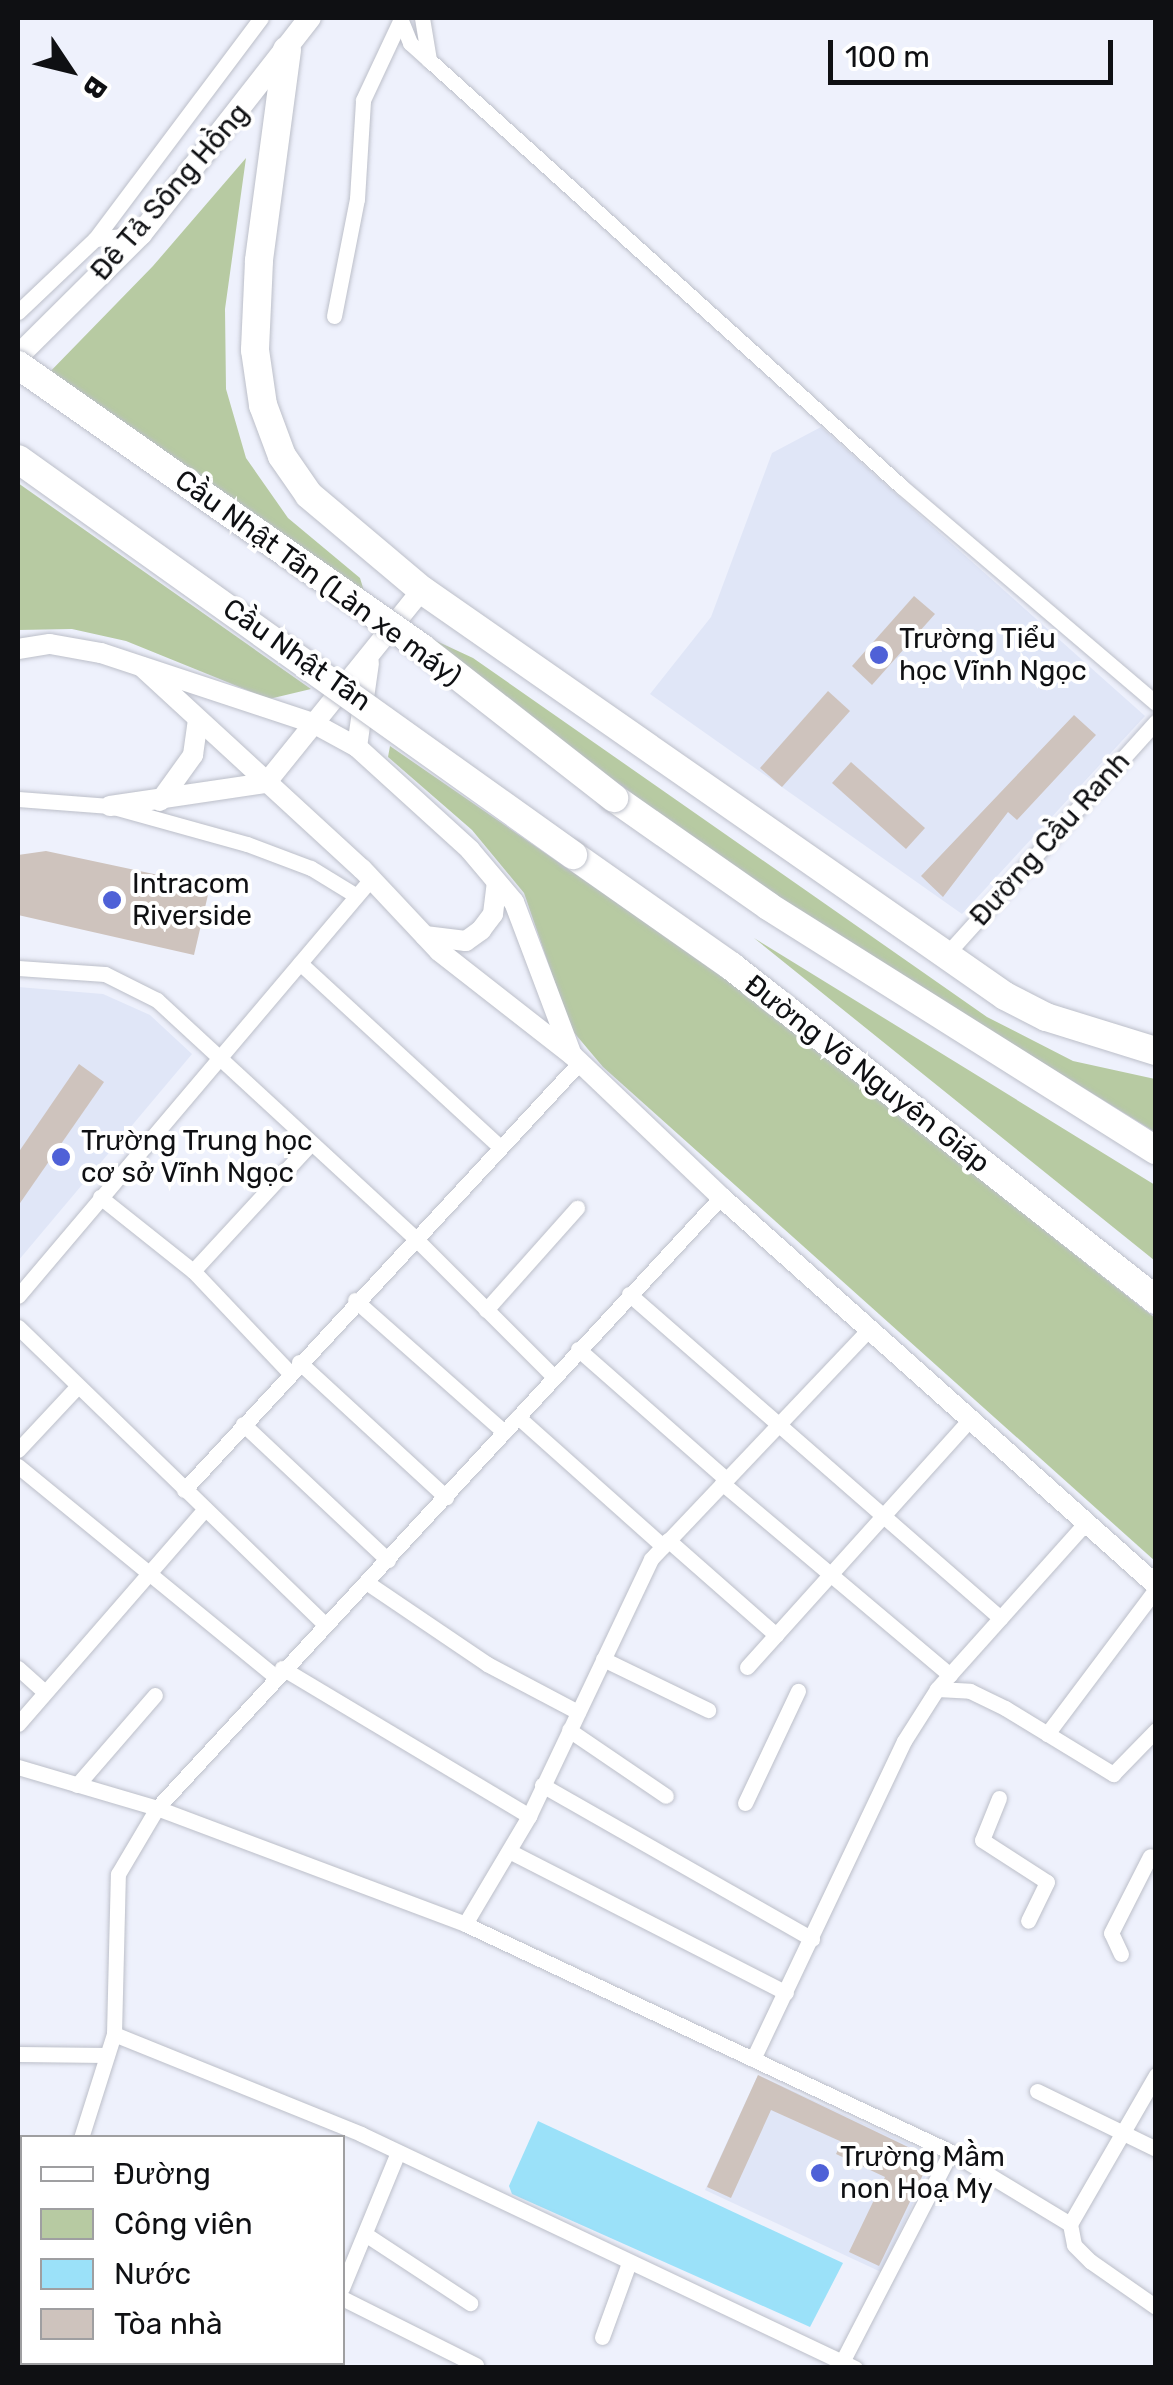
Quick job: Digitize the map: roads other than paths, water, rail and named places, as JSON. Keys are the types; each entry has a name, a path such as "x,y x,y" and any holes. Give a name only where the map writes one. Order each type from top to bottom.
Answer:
{"highway":[{"path":"287,50 259,261 255,350 263,405 282,456 308,495 422,590 945,956 1046,1017 1156,1051"},
{"name":"Cầu Nhật Tân (Làn xe máy)","path":"18,364 422,648 614,798"},
{"path":"18,376 768,906 1156,1150"},
{"name":"Cầu Nhật Tân","path":"18,459 574,855"},
{"path":"18,471 574,855"},
{"name":"Đường Võ Nguyên Giáp","path":"574,855 731,966 1156,1300"}],"main road":[{"name":"Đê Tả Sông Hồng","path":"18,356 141,234 310,18"}],"street":[{"path":"18,312 95,239 261,18"},
{"path":"422,18 429,60"},
{"path":"400,19 410,42 429,60 902,486 1156,703"},
{"path":"334,316 356,200 363,100 400,19"},
{"path":"95,239 125,231 141,234"},
{"path":"110,806 266,782 313,723 368,664 422,590"},
{"path":"18,649 50,644 142,667 313,723 357,747 498,883 530,934 540,985 576,1059"},
{"path":"357,747 368,664"},
{"path":"142,667 371,879 425,936 534,1031 576,1059 721,1197 1087,1521 1156,1587 1047,1734"},
{"path":"160,801 193,755 198,720"},
{"name":"Đường Cầu Ranh","path":"945,956 1156,722"},
{"path":"18,798 110,806 247,844 310,868 355,895"},
{"path":"18,1296 371,879"},
{"path":"425,936 466,940 482,930 493,914 498,883"},
{"path":"300,962 498,1145"},
{"path":"18,968 105,974 157,1000 413,1236 552,1376"},
{"path":"184,1490 576,1059"},
{"path":"193,1271 310,1144"},
{"path":"100,1197 193,1271 294,1367 446,1497"},
{"path":"83,2135 114,2034 118,1874 157,1808 721,1197"},
{"path":"486,1310 577,1208"},
{"path":"629,1294 774,1427 1001,1618"},
{"path":"355,1300 504,1432"},
{"path":"18,1327 325,1624"},
{"path":"465,1924 530,1816 603,1659 666,1543 869,1329"},
{"path":"578,1350 950,1675"},
{"path":"18,1450 77,1387"},
{"path":"518,1417 776,1635"},
{"path":"747,1667 970,1419"},
{"path":"244,1424 388,1560"},
{"path":"18,1466 146,1575 279,1672 530,1816"},
{"path":"18,1724 205,1509"},
{"path":"753,2059 904,1741 938,1689 1087,1521"},
{"path":"366,1582 486,1664 578,1712"},
{"path":"603,1659 708,1710"},
{"path":"18,1668 45,1692"},
{"path":"938,1689 970,1692 1113,1774 1156,1730"},
{"path":"746,1803 798,1690"},
{"path":"77,1784 155,1695"},
{"path":"569,1730 666,1796"},
{"path":"18,1767 157,1808 465,1924 951,2152 1070,2224"},
{"path":"542,1786 812,1939"},
{"path":"999,1798 982,1840 1048,1882 1028,1922"},
{"path":"508,1851 786,1993"},
{"path":"1122,1954 1110,1933 1150,1856"},
{"path":"114,2034 398,2152 849,2364 951,2152"},
{"path":"18,2054 107,2056"},
{"path":"1156,2075 1070,2224 1074,2245 1090,2261 1156,2307"},
{"path":"1037,2091 1156,2149"},
{"path":"345,2281 398,2152"},
{"path":"365,2234 470,2303"},
{"path":"602,2337 628,2262"},
{"path":"345,2300 476,2366"}],"water":[{"path":"538,2121 843,2263 810,2327 512,2194 509,2186"}],"place":[{"name":"Trường Tiểu học Vĩnh Ngọc","path":"879,655"},
{"name":"Intracom Riverside","path":"112,900"},
{"name":"Trường Trung học cơ sở Vĩnh Ngọc","path":"61,1157"},
{"name":"Trường Mầm non Hoạ My","path":"820,2173"}]}
